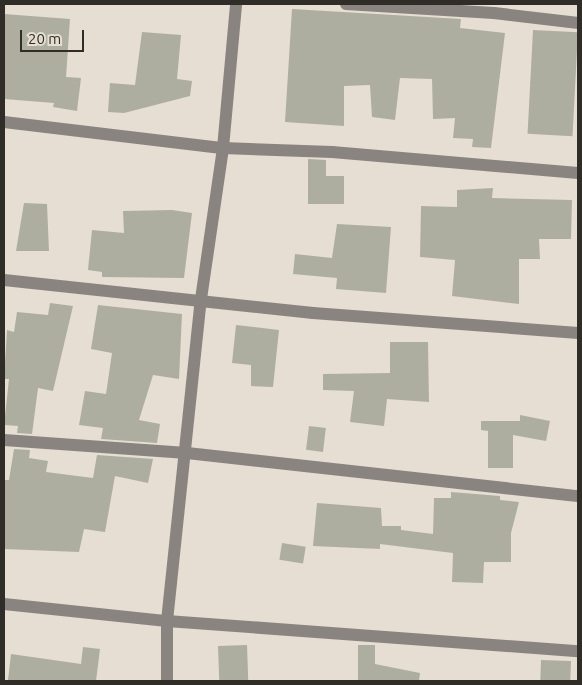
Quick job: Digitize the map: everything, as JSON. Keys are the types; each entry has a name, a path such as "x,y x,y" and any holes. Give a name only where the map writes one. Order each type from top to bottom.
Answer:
{"street":[{"path":"167,681 167,620 201,299 223,148 236,4"},
{"path":"346,4 494,13 578,23"},
{"path":"4,122 223,148 332,152 578,173"},
{"path":"4,280 201,299 312,313 578,333"},
{"path":"4,440 186,453 578,496"},
{"path":"4,604 167,620 578,651"}],"building":[{"path":"292,9 461,19 460,28 505,33 491,148 472,147 473,139 453,138 455,118 433,119 432,79 400,78 395,120 372,117 370,85 344,86 344,126 285,122"},
{"path":"4,14 70,19 66,77 81,78 77,111 53,107 54,103 4,99"},
{"path":"533,30 578,32 572,136 528,134"},
{"path":"142,32 181,35 177,79 192,81 190,96 124,113 108,112 110,83 135,85"},
{"path":"308,159 326,160 326,176 344,176 344,204 308,204"},
{"path":"493,188 492,198 572,200 571,239 539,239 540,259 519,259 519,304 452,296 455,260 420,257 421,206 457,207 457,190"},
{"path":"24,203 47,204 49,251 16,251"},
{"path":"172,210 192,213 184,278 102,277 102,272 88,270 92,230 124,233 123,211"},
{"path":"337,224 391,227 386,293 336,289 337,278 293,274 295,254 332,258"},
{"path":"50,303 73,306 53,391 38,388 32,434 17,433 18,426 4,425 9,379 4,379 7,330 14,332 17,312 48,315"},
{"path":"98,305 182,314 179,379 153,375 139,420 160,424 157,443 101,439 103,428 79,425 85,391 106,394 112,353 91,349"},
{"path":"236,325 279,330 273,387 251,386 251,365 232,363"},
{"path":"390,342 428,342 429,402 387,399 384,426 350,422 354,391 323,390 323,374 390,373"},
{"path":"520,415 550,421 546,441 513,435 513,468 488,468 488,431 481,430 481,421 520,421"},
{"path":"309,426 326,428 323,452 306,450"},
{"path":"14,449 30,450 29,458 48,461 46,472 93,478 97,455 153,459 148,483 115,476 105,532 84,529 79,552 4,549 4,480 9,480"},
{"path":"451,492 500,496 500,500 519,502 511,533 511,562 484,562 483,583 452,582 453,553 380,544 380,549 313,546 317,503 381,508 382,526 401,526 401,530 433,534 434,498 451,498"},
{"path":"282,543 306,547 303,564 279,560"},
{"path":"247,645 248,681 219,681 218,646"},
{"path":"358,645 375,645 375,664 420,673 419,681 358,681"},
{"path":"83,647 100,649 96,681 8,680 11,654 81,664"},
{"path":"541,660 571,661 570,681 540,681"}]}
